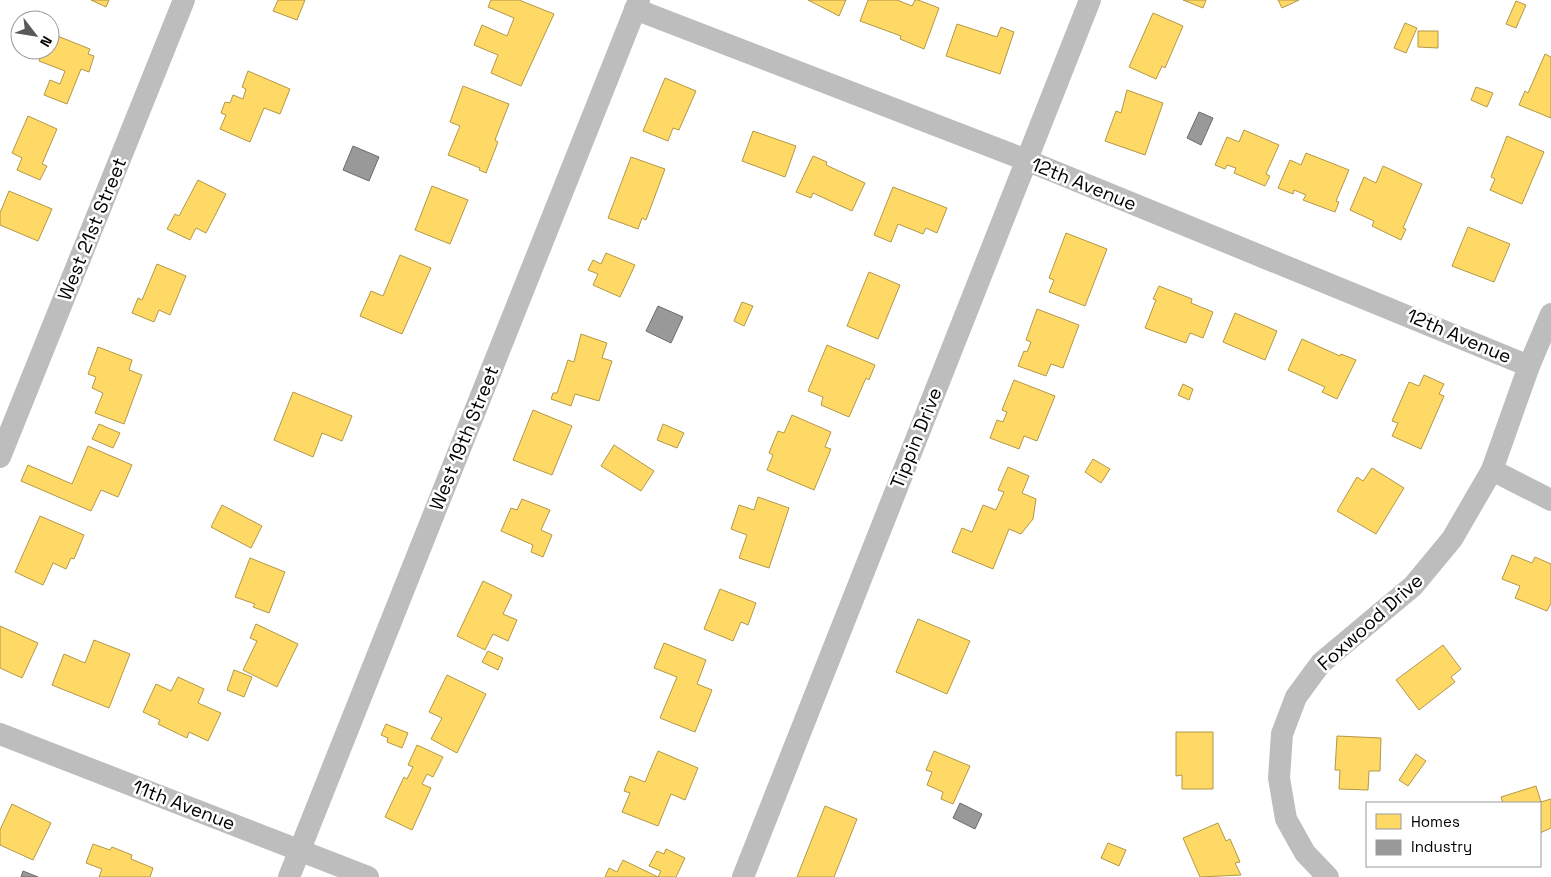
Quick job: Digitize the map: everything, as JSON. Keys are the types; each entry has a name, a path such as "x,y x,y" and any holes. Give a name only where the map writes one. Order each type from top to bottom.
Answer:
{"street":[{"name":"West 21st Street","path":"0,457 184,0"},
{"name":"Tippin Drive","path":"743,877 1090,0"},
{"name":"12th Avenue","path":"637,5 1026,160 1529,366"},
{"name":"West 19th Street","path":"289,877 637,5"},
{"name":"Foxwood Drive","path":"1328,877 1305,853 1286,819 1279,778 1282,734 1296,697 1321,662 1413,586 1452,539 1492,470 1529,366 1551,314"},
{"path":"1492,470 1551,500"},
{"name":"11th Avenue","path":"0,734 368,877"}],"building: Homes":[{"path":"91,0 109,0 106,7"},
{"path":"278,0 305,0 297,20 273,11"},
{"path":"491,0 519,0 554,14 521,86 491,73 498,55 474,45 482,25 507,36 514,18 488,7"},
{"path":"808,0 846,0 839,16"},
{"path":"868,0 897,0 912,6 915,0 918,0 939,8 924,49 900,39 901,36 860,21"},
{"path":"1183,0 1206,0 1203,8"},
{"path":"1278,0 1299,0 1282,8"},
{"path":"1516,1 1526,5 1516,28 1506,24"},
{"path":"1153,13 1183,26 1165,68 1162,66 1156,79 1129,67"},
{"path":"1405,23 1417,28 1406,53 1394,48"},
{"path":"957,24 997,37 1001,27 1014,32 1000,74 946,56"},
{"path":"1418,31 1438,31 1438,48 1418,47"},
{"path":"60,37 90,49 88,54 94,56 89,72 81,69 67,104 44,95 50,80 60,84 65,71 39,61 60,60"},
{"path":"1545,54 1551,57 1551,118 1519,105 1525,91 1528,93"},
{"path":"248,71 290,89 280,114 264,108 250,142 220,129 226,115 221,113 225,102 230,103 233,95 243,99 246,89 242,87"},
{"path":"665,78 696,91 679,130 673,128 668,141 643,131"},
{"path":"463,86 509,104 495,140 498,142 486,173 479,170 480,168 448,155 460,126 450,122"},
{"path":"1476,87 1493,93 1487,107 1471,100"},
{"path":"1127,90 1163,103 1145,155 1105,141 1116,111 1121,113"},
{"path":"28,116 57,129 42,164 47,166 40,180 17,170 22,158 12,153"},
{"path":"1244,130 1279,145 1266,174 1270,176 1265,186 1234,173 1236,168 1227,165 1225,169 1215,165 1227,137 1239,142"},
{"path":"753,131 796,146 785,177 742,161"},
{"path":"1507,136 1544,152 1522,204 1490,190 1495,179 1491,177"},
{"path":"1306,153 1349,170 1336,201 1339,202 1335,212 1303,200 1306,195 1294,190 1293,194 1278,188 1290,160 1301,165"},
{"path":"813,156 827,162 826,165 865,183 852,211 813,193 811,198 796,192"},
{"path":"631,157 665,169 646,220 642,218 638,229 608,218"},
{"path":"1383,166 1422,184 1403,228 1406,229 1401,240 1372,226 1374,221 1350,210 1364,177 1376,183"},
{"path":"198,180 226,194 206,233 196,228 190,240 167,229 175,214 179,216"},
{"path":"432,186 468,200 450,244 415,230"},
{"path":"893,187 947,208 937,233 926,228 923,234 898,224 891,242 874,235"},
{"path":"9,191 52,209 38,241 0,225 0,213"},
{"path":"1468,227 1510,244 1494,282 1452,266"},
{"path":"1066,233 1107,249 1085,306 1049,292 1054,280 1049,278"},
{"path":"606,253 635,265 620,297 593,285 598,274 588,270 593,260 601,264"},
{"path":"400,255 431,268 402,334 360,316 371,291 383,296"},
{"path":"157,264 186,276 170,315 159,310 154,322 132,313 138,298 142,300"},
{"path":"869,272 900,285 878,339 847,326"},
{"path":"1159,286 1192,299 1191,303 1213,312 1203,338 1190,333 1186,343 1145,328 1156,300 1153,299"},
{"path":"742,302 753,306 744,326 734,321"},
{"path":"1037,309 1079,325 1063,368 1051,364 1046,376 1018,366 1024,351 1027,352 1031,342 1026,340"},
{"path":"1235,313 1277,331 1265,360 1223,342"},
{"path":"581,334 607,343 602,358 612,361 599,401 575,394 571,406 551,399 553,393 557,393 568,360 574,362"},
{"path":"1302,339 1340,356 1341,354 1356,360 1337,399 1322,392 1325,387 1288,370"},
{"path":"827,345 875,365 869,380 866,378 849,417 821,405 823,397 808,391"},
{"path":"98,347 132,360 129,370 142,375 124,424 95,413 103,393 92,388 96,377 88,374"},
{"path":"1424,375 1444,384 1439,394 1444,396 1421,449 1392,436 1398,423 1392,421 1409,382 1419,386"},
{"path":"1014,380 1055,396 1037,441 1024,436 1019,449 990,438 997,420 1003,422 1007,412 1002,410"},
{"path":"1183,384 1193,389 1189,400 1178,395"},
{"path":"293,392 352,416 342,441 322,433 313,457 274,440"},
{"path":"533,410 572,426 552,475 513,460"},
{"path":"792,415 831,432 825,447 831,449 814,490 767,470 773,455 769,453 778,431 784,433"},
{"path":"99,424 120,433 113,448 92,439"},
{"path":"663,424 684,433 677,448 657,440"},
{"path":"614,445 654,471 641,491 601,466"},
{"path":"88,446 132,465 118,497 101,490 91,511 21,481 28,465 72,484"},
{"path":"1093,459 1110,469 1101,483 1085,472"},
{"path":"1008,467 1029,476 1022,493 1036,499 1033,519 1021,534 1009,529 993,569 952,552 962,528 972,532 983,505 996,510 1004,492 998,490"},
{"path":"1372,468 1404,488 1376,534 1337,511 1357,477 1363,481"},
{"path":"758,497 789,508 769,568 739,558 747,535 731,529 739,505 754,510"},
{"path":"522,499 550,510 541,530 552,535 543,557 531,552 533,545 501,531 511,508 517,510"},
{"path":"222,505 262,526 251,548 211,527"},
{"path":"40,516 84,535 74,559 71,558 66,569 53,563 43,585 15,572"},
{"path":"1512,555 1532,563 1535,557 1551,564 1551,603 1547,611 1515,598 1520,586 1502,579"},
{"path":"250,558 285,572 269,613 253,607 255,604 235,597"},
{"path":"483,581 512,595 503,614 517,620 508,641 493,634 485,650 457,636"},
{"path":"720,589 756,603 748,625 741,622 733,641 704,629"},
{"path":"918,619 970,641 947,694 896,672"},
{"path":"256,624 298,644 277,687 243,670 257,641 250,638"},
{"path":"0,626 38,643 22,678 0,668"},
{"path":"94,640 130,654 109,708 52,685 64,654 85,663"},
{"path":"664,643 706,660 697,684 712,690 695,732 660,718 677,677 654,668"},
{"path":"1443,645 1461,669 1451,677 1455,682 1419,710 1396,680"},
{"path":"488,651 503,658 498,670 482,662"},
{"path":"234,670 252,677 244,697 227,690"},
{"path":"447,675 486,694 457,753 431,739 442,718 429,712"},
{"path":"178,677 204,689 198,703 221,713 208,741 189,732 187,738 158,724 160,720 143,712 156,684 171,691"},
{"path":"386,724 408,733 402,748 387,742 388,738 381,735"},
{"path":"1176,732 1213,732 1213,789 1182,789 1182,775 1176,776"},
{"path":"1337,736 1381,738 1380,771 1369,771 1368,790 1339,789 1340,770 1335,770"},
{"path":"417,745 443,757 433,777 427,774 422,784 431,788 412,830 385,817 404,777 407,779 413,767 408,765"},
{"path":"658,751 698,768 685,800 671,794 658,826 622,812 630,793 624,791 630,776 645,782"},
{"path":"934,751 970,766 953,804 941,799 943,792 927,785 932,772 926,770"},
{"path":"1416,754 1426,761 1408,786 1399,780"},
{"path":"1536,786 1541,802 1503,802 1501,797"},
{"path":"1551,799 1551,828 1541,833 1541,802"},
{"path":"12,804 51,823 33,860 0,845 0,830"},
{"path":"825,806 857,819 834,877 797,877"},
{"path":"1218,823 1226,841 1230,839 1240,862 1235,863 1241,875 1200,877 1183,838"},
{"path":"1108,843 1126,850 1119,866 1101,858"},
{"path":"93,844 110,850 112,847 132,855 131,859 153,868 150,877 99,877 102,869 86,863"},
{"path":"666,849 685,858 676,877 658,877 661,871 649,866 657,851 664,854"},
{"path":"623,860 658,877 605,877 609,868 617,872"}],"building: Industry":[{"path":"1199,112 1213,118 1201,145 1187,138"},
{"path":"353,146 379,157 369,181 343,170"},
{"path":"658,306 683,317 671,343 646,331"},
{"path":"960,803 982,814 975,829 953,818"},
{"path":"23,871 38,877 21,877"}]}
